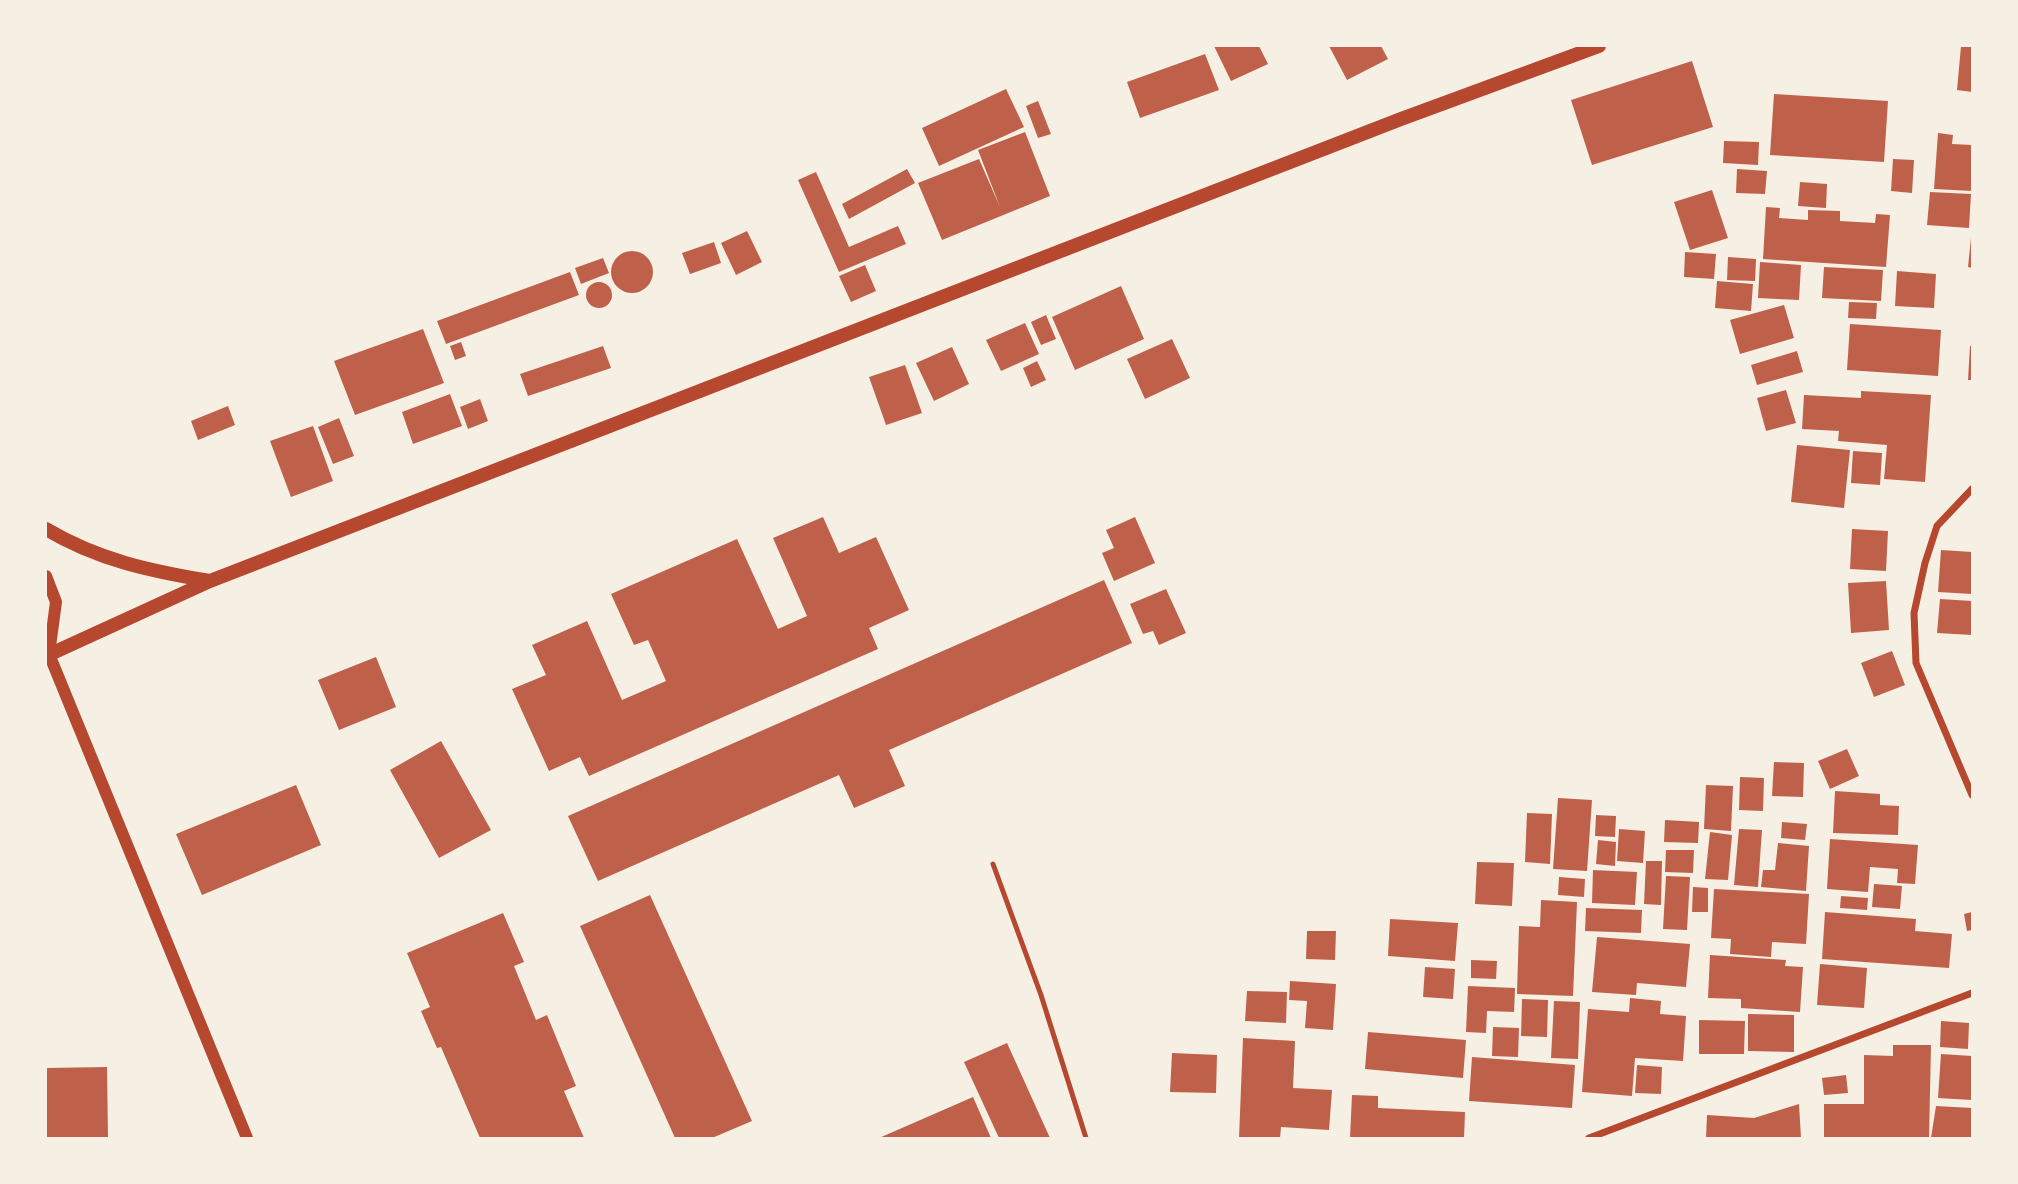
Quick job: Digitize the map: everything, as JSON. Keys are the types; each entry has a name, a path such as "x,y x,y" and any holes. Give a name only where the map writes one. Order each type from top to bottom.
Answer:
{"main road":[{"path":"47,654 210,580 1401,119 1599,46"},
{"path":"46,529 74,546 115,561 150,571 210,580"}],"street":[{"path":"1972,489 1937,526 1914,613 1916,663 1972,795"},
{"path":"46,576 56,602 47,654 247,1139"},
{"path":"1589,1139 1972,993"}],"lane":[{"path":"993,864 1041,995 1086,1139"}],"building":[{"path":"1214,46 1259,46 1268,64 1231,81"},
{"path":"1329,46 1381,46 1388,59 1347,80"},
{"path":"1961,46 1972,46 1972,92 1957,90"},
{"path":"1205,54 1219,90 1140,118 1127,82"},
{"path":"1692,61 1713,127 1592,165 1571,100"},
{"path":"1006,89 1024,127 939,166 922,128"},
{"path":"1774,94 1888,101 1884,162 1770,155"},
{"path":"1038,101 1051,134 1038,138 1026,106"},
{"path":"1025,132 1050,196 942,240 918,183 979,159 1000,207 978,150"},
{"path":"1938,133 1953,135 1952,144 1972,145 1972,191 1934,189"},
{"path":"1724,141 1759,142 1758,165 1723,163"},
{"path":"1893,159 1914,160 1912,193 1891,191"},
{"path":"907,169 915,183 849,219 842,204"},
{"path":"1737,169 1767,171 1765,194 1736,193"},
{"path":"816,172 849,247 898,226 906,244 839,272 798,180"},
{"path":"1800,182 1827,184 1826,208 1798,206"},
{"path":"1712,190 1728,238 1690,250 1674,202"},
{"path":"1930,192 1971,194 1969,228 1927,225"},
{"path":"1766,207 1780,208 1779,218 1808,220 1808,210 1840,211 1840,221 1875,223 1876,214 1890,215 1886,267 1763,259"},
{"path":"747,231 762,262 736,275 721,243"},
{"path":"1972,238 1972,268 1968,267"},
{"path":"714,242 721,263 690,274 682,253"},
{"path":"632,251 647,257 653,272 647,287 632,293 617,287 611,272 617,257"},
{"path":"1685,252 1716,254 1714,279 1684,277"},
{"path":"1728,257 1756,259 1755,281 1727,280"},
{"path":"603,258 609,273 581,284 575,268"},
{"path":"1760,262 1801,265 1799,300 1758,298"},
{"path":"865,265 876,291 851,302 839,276"},
{"path":"1824,267 1883,270 1881,301 1822,298"},
{"path":"1897,271 1936,274 1934,308 1895,306"},
{"path":"570,272 579,295 446,344 437,321"},
{"path":"1717,281 1753,284 1751,311 1715,308"},
{"path":"599,282 608,286 612,295 608,304 599,308 590,304 586,295 590,286"},
{"path":"1121,286 1144,339 1075,370 1052,317"},
{"path":"1849,302 1877,303 1876,319 1848,318"},
{"path":"1784,305 1794,338 1740,354 1730,320"},
{"path":"1046,315 1056,339 1041,345 1031,322"},
{"path":"1025,323 1039,354 1001,371 986,340"},
{"path":"1850,324 1941,330 1938,376 1847,370"},
{"path":"423,329 444,383 355,415 334,361"},
{"path":"1172,339 1190,378 1145,399 1127,359"},
{"path":"461,342 466,356 455,360 450,346"},
{"path":"603,346 611,368 528,396 520,374"},
{"path":"1970,346 1972,380 1968,380"},
{"path":"952,347 969,384 934,401 916,363"},
{"path":"1797,351 1803,372 1757,385 1751,365"},
{"path":"1037,361 1046,380 1031,387 1023,368"},
{"path":"905,365 922,413 886,425 869,377"},
{"path":"1786,390 1796,423 1766,431 1757,398"},
{"path":"1861,391 1931,395 1925,482 1884,479 1887,445 1838,441 1839,431 1802,429 1804,395 1861,398"},
{"path":"450,394 462,426 413,444 402,412"},
{"path":"480,399 488,421 468,429 460,407"},
{"path":"228,406 235,425 198,440 191,421"},
{"path":"339,418 354,456 333,464 318,427"},
{"path":"313,426 333,481 291,497 270,441"},
{"path":"1797,445 1850,450 1844,508 1791,502"},
{"path":"1853,451 1882,453 1880,485 1851,483"},
{"path":"823,517 839,553 876,537 909,610 869,628 878,649 589,776 580,757 549,771 512,689 546,675 532,645 587,621 622,700 666,681 648,640 634,645 611,594 737,539 778,629 807,616 773,538"},
{"path":"1135,517 1155,563 1114,581 1102,553 1114,548 1106,530"},
{"path":"1852,529 1888,531 1886,571 1850,569"},
{"path":"1941,550 1972,552 1972,594 1938,592"},
{"path":"1104,580 1132,643 889,750 905,786 854,808 839,775 598,881 568,816"},
{"path":"1886,581 1889,630 1851,633 1848,583"},
{"path":"1166,589 1186,633 1159,645 1153,631 1143,634 1130,604"},
{"path":"1940,599 1972,601 1972,635 1937,633"},
{"path":"1892,651 1905,685 1874,697 1861,663"},
{"path":"376,657 396,707 339,730 318,680"},
{"path":"441,741 491,830 439,858 390,770"},
{"path":"1847,749 1859,776 1830,789 1818,761"},
{"path":"1774,762 1804,763 1803,797 1772,796"},
{"path":"1740,777 1764,778 1763,811 1739,810"},
{"path":"296,785 321,845 202,895 176,834"},
{"path":"1706,785 1733,786 1731,831 1704,829"},
{"path":"1835,791 1880,794 1880,805 1899,806 1898,835 1833,833"},
{"path":"1558,798 1592,800 1587,871 1553,869"},
{"path":"1527,813 1552,814 1550,864 1525,862"},
{"path":"1596,815 1616,816 1615,837 1595,836"},
{"path":"1665,820 1699,822 1698,843 1664,842"},
{"path":"1782,822 1807,824 1805,840 1781,838"},
{"path":"1619,829 1645,831 1643,863 1617,861"},
{"path":"1739,829 1762,830 1758,887 1734,885"},
{"path":"1710,832 1732,835 1728,880 1705,879"},
{"path":"1830,839 1918,845 1915,884 1897,883 1898,869 1870,867 1868,892 1827,889"},
{"path":"1598,840 1616,842 1615,866 1596,864"},
{"path":"1778,843 1809,846 1806,891 1761,887 1763,870 1775,870"},
{"path":"1666,850 1694,850 1693,873 1665,872"},
{"path":"1646,861 1662,861 1661,905 1644,904"},
{"path":"1477,862 1514,863 1512,906 1475,904"},
{"path":"1593,870 1637,872 1635,905 1592,903"},
{"path":"1666,876 1690,877 1687,930 1663,929"},
{"path":"1559,877 1585,879 1584,897 1558,895"},
{"path":"1874,884 1902,886 1900,909 1872,907"},
{"path":"1693,887 1708,888 1708,912 1692,912"},
{"path":"1714,889 1809,894 1806,944 1772,942 1771,957 1730,954 1731,939 1711,938"},
{"path":"650,895 752,1121 712,1138 675,1138 580,926"},
{"path":"1841,896 1868,898 1867,910 1840,908"},
{"path":"1541,900 1577,902 1573,996 1517,994 1519,926 1540,927"},
{"path":"1586,908 1642,910 1641,933 1585,931"},
{"path":"1825,912 1916,919 1915,931 1952,934 1949,968 1822,959"},
{"path":"1972,912 1972,930 1967,931 1964,914"},
{"path":"503,913 524,962 514,966 536,1020 547,1015 576,1086 564,1091 584,1138 480,1138 441,1047 437,1048 421,1011 430,1007 407,953"},
{"path":"1390,919 1458,923 1455,961 1388,956"},
{"path":"1307,931 1336,931 1335,960 1306,959"},
{"path":"1597,937 1690,944 1686,987 1637,983 1636,995 1592,992"},
{"path":"1710,955 1786,960 1785,966 1803,967 1800,1012 1741,1008 1741,999 1708,998"},
{"path":"1471,960 1497,961 1496,979 1471,978"},
{"path":"1820,964 1867,968 1864,1008 1817,1005"},
{"path":"1425,967 1455,969 1453,999 1423,997"},
{"path":"1290,981 1336,984 1333,1030 1305,1028 1307,1001 1289,1000"},
{"path":"1468,986 1515,988 1514,1012 1487,1011 1486,1033 1466,1032"},
{"path":"1247,991 1287,992 1286,1023 1245,1021"},
{"path":"1630,998 1661,1001 1660,1014 1686,1016 1683,1061 1635,1058 1632,1096 1582,1092 1588,1009 1629,1012"},
{"path":"1522,999 1548,1000 1547,1037 1521,1036"},
{"path":"1554,1001 1580,1002 1578,1059 1551,1058"},
{"path":"1748,1014 1794,1015 1794,1052 1748,1051"},
{"path":"1699,1020 1745,1021 1744,1054 1699,1054"},
{"path":"1941,1021 1969,1023 1968,1049 1940,1047"},
{"path":"1493,1027 1519,1028 1518,1057 1492,1056"},
{"path":"1368,1032 1466,1040 1463,1078 1365,1069"},
{"path":"1243,1038 1295,1041 1293,1088 1332,1090 1329,1130 1281,1127 1280,1138 1239,1138"},
{"path":"1007,1043 1050,1138 999,1138 964,1062"},
{"path":"1893,1045 1931,1045 1929,1138 1824,1138 1824,1104 1864,1104 1864,1055 1893,1056"},
{"path":"1172,1053 1217,1055 1216,1093 1170,1092"},
{"path":"1941,1054 1972,1056 1972,1100 1938,1098"},
{"path":"1472,1057 1575,1065 1572,1108 1469,1101"},
{"path":"1637,1065 1662,1067 1661,1094 1635,1093"},
{"path":"107,1067 108,1138 46,1138 46,1068"},
{"path":"1846,1075 1848,1093 1824,1095 1822,1078"},
{"path":"1352,1095 1378,1096 1378,1108 1465,1112 1464,1138 1350,1138"},
{"path":"973,1097 991,1138 879,1138"},
{"path":"1799,1104 1801,1138 1706,1138 1707,1115 1754,1118"},
{"path":"1936,1106 1972,1108 1972,1138 1931,1138"}]}
